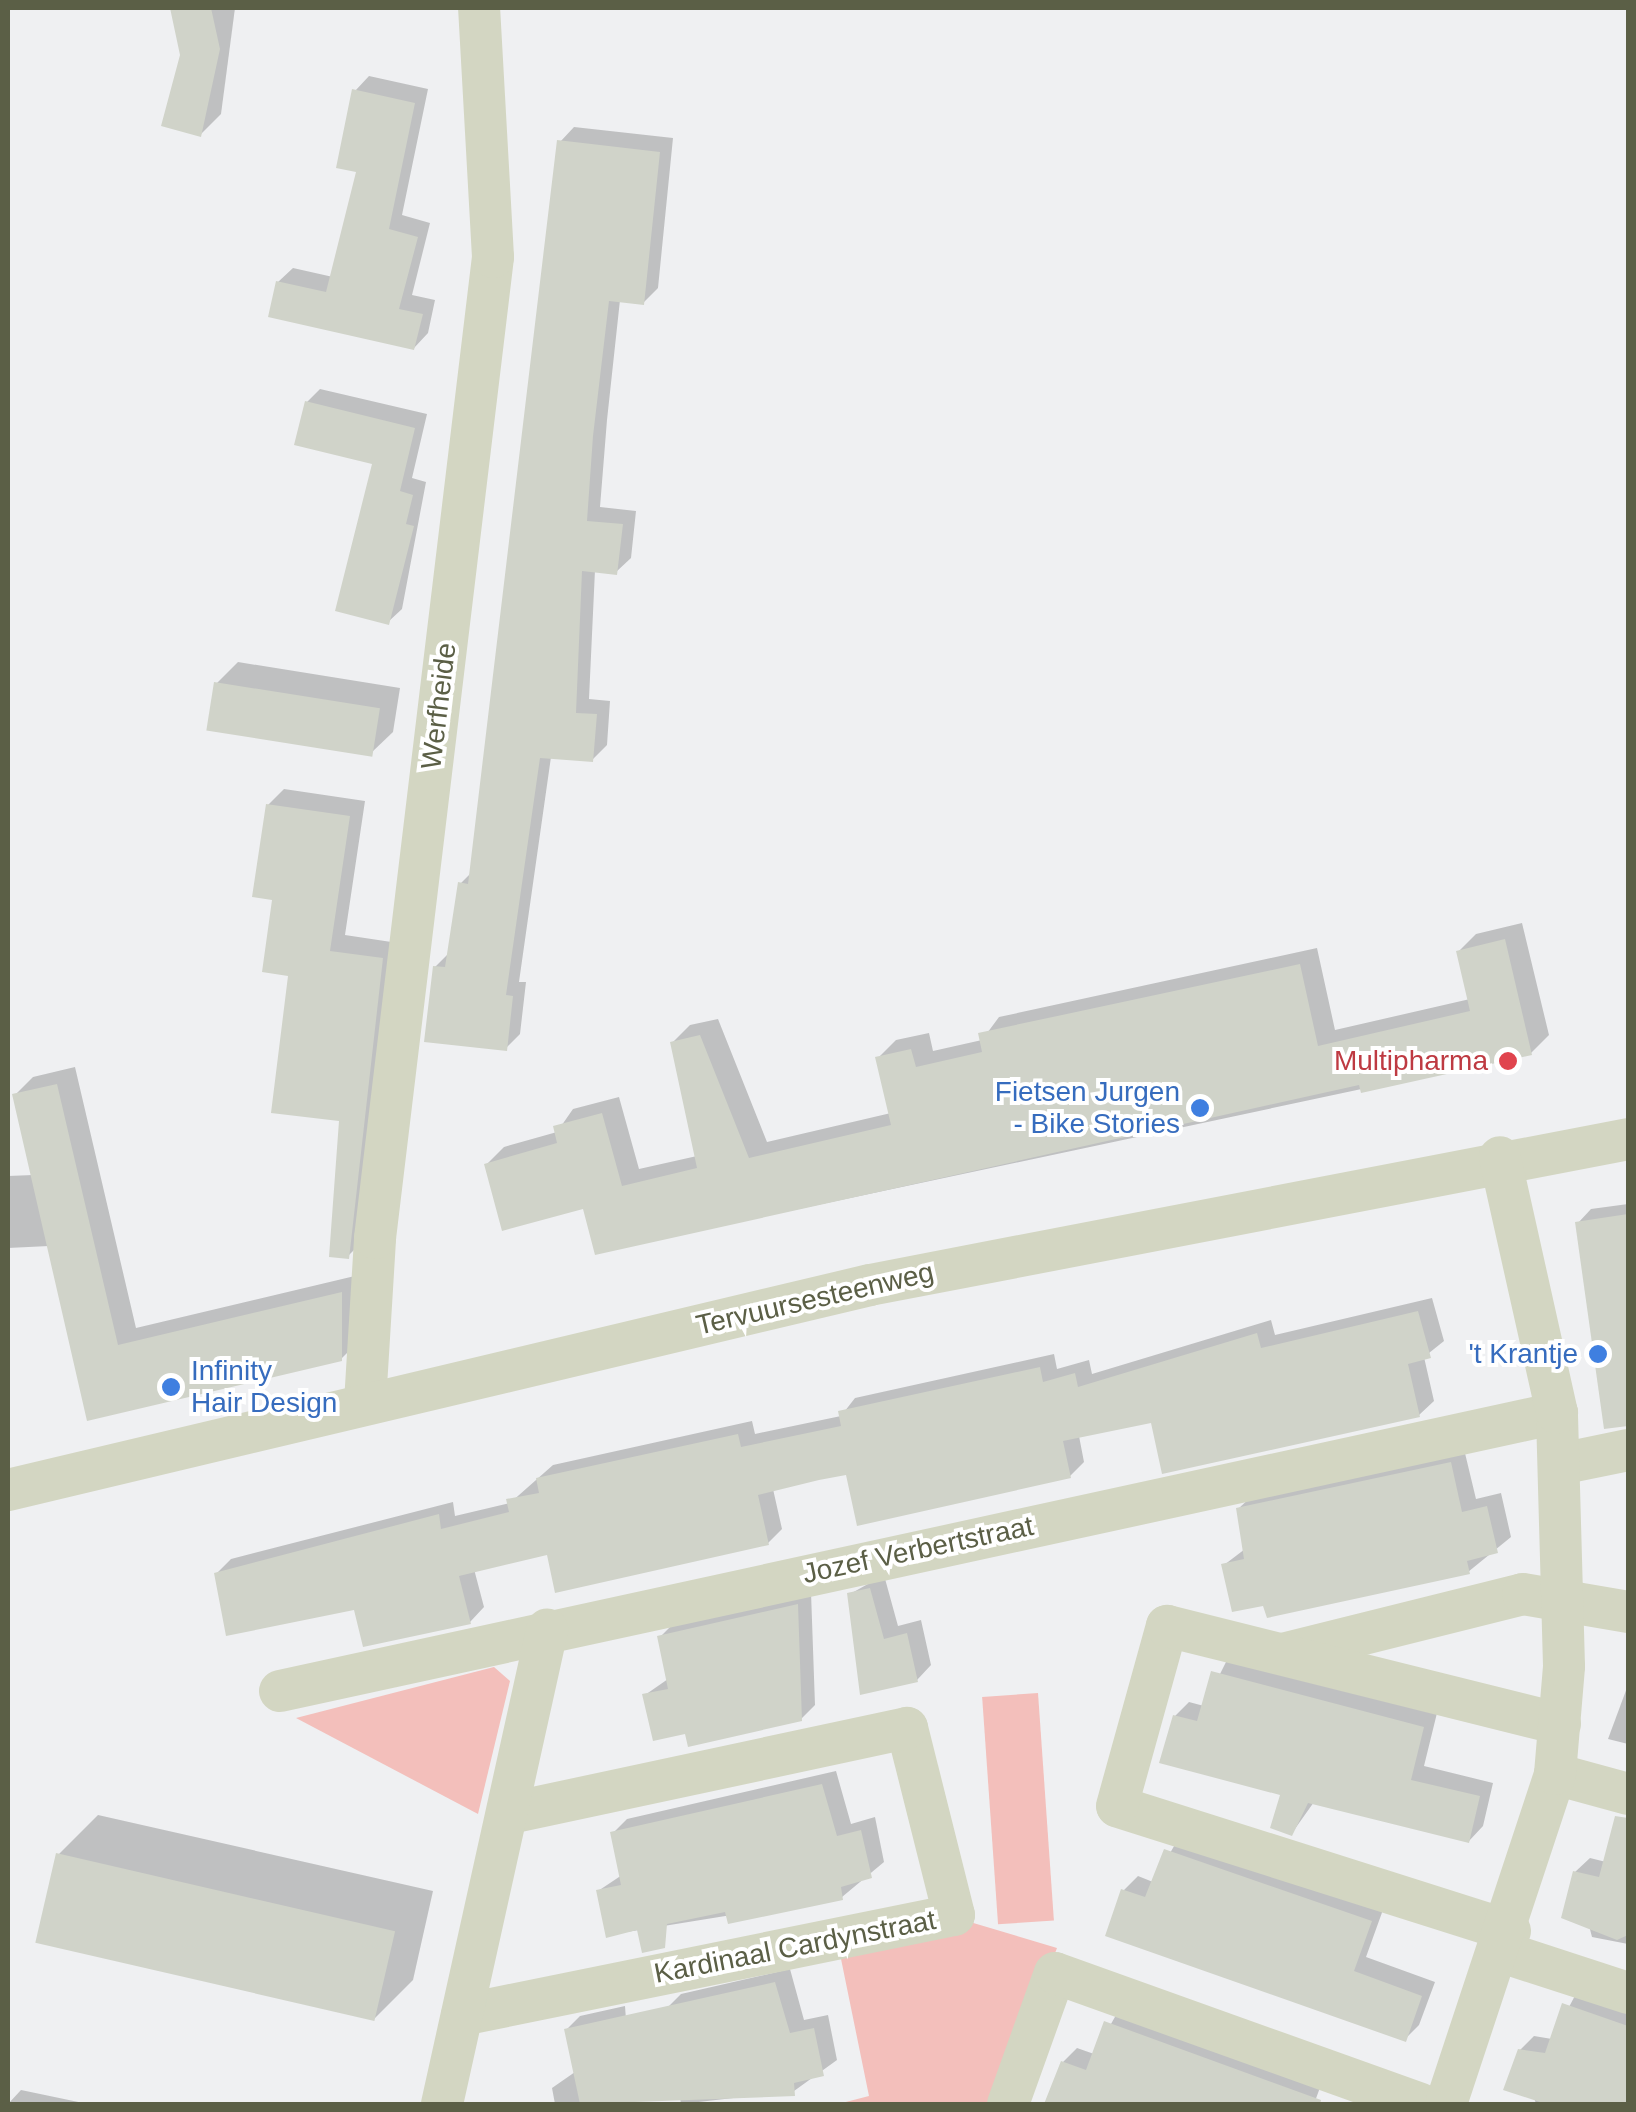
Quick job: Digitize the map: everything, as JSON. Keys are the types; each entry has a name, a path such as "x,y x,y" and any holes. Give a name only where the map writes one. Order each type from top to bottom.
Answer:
{"street":[{"name":"Werfheide","path":"365,1403 375,1238 493,257 479,8"},
{"name":"Tervuursesteenweg","path":"8,1490 870,1285 1500,1157 1628,1139"},
{"path":"1446,2104 1506,1942 1555,1774 1560,1724 1567,1600 1557,1413 1500,1157"},
{"name":"Jozef Verbertstraat","path":"280,1690 547,1629 1557,1413"},
{"path":"1560,1464 1628,1450"},
{"path":"1276,1656 1523,1594 1628,1612"},
{"path":"1560,1724 1167,1626 1117,1806 1506,1942 1628,1993"},
{"path":"442,2104 510,1814 547,1629"},
{"name":"Kardinaal Cardynstraat","path":"462,2015 954,1915 906,1728 510,1814"},
{"path":"1555,1774 1628,1794"},
{"path":"1008,2104 1055,1974 1420,2104"}],"shaded area":[{"path":"494,1667 510,1681 478,1814 296,1718"},
{"path":"1038,1693 1054,1920 998,1924 982,1697"},
{"path":"970,1922 1057,1948 997,2104 838,2104 869,2096 840,1954"}],"building":[{"path":"170,8 211,8 220,49 201,137 161,126 180,55"},
{"path":"352,89 415,103 389,229 418,237 399,309 423,314 414,350 268,317 276,281 326,292 356,172 336,168"},
{"path":"557,140 660,152 644,305 609,301 593,436 587,521 623,524 617,575 582,571 576,713 597,714 593,762 540,758 506,995 513,996 507,1051 424,1042 433,966 445,967 458,882 468,884"},
{"path":"305,401 415,428 400,491 413,495 406,524 414,526 389,625 335,611 372,464 294,445"},
{"path":"214,682 380,708 372,757 206,730"},
{"path":"266,804 350,816 330,951 383,958 349,1259 329,1257 339,1121 271,1113 288,976 262,972 272,900 252,897"},
{"path":"1505,939 1532,1055 1361,1093 1359,1085 595,1255 583,1209 502,1231 484,1164 557,1143 553,1126 602,1113 622,1186 697,1168 670,1042 700,1035 749,1158 891,1125 875,1057 911,1049 916,1067 982,1052 978,1033 1300,964 1318,1046 1470,1011 1456,951"},
{"path":"57,1084 118,1345 342,1292 342,1361 87,1421 12,1094"},
{"path":"1628,1214 1628,1426 1604,1429 1575,1222"},
{"path":"1418,1311 1431,1358 1408,1364 1420,1417 1162,1474 1151,1423 1063,1441 1071,1478 857,1526 846,1475 758,1495 769,1545 555,1593 547,1555 459,1576 471,1624 363,1647 354,1610 226,1636 214,1573 439,1514 441,1529 509,1512 506,1499 539,1493 536,1478 738,1434 741,1447 841,1426 838,1411 1040,1367 1043,1382 1075,1373 1078,1387 1257,1333 1261,1348"},
{"path":"1451,1462 1462,1512 1487,1506 1498,1553 1467,1561 1470,1574 1267,1618 1263,1606 1232,1612 1221,1564 1244,1559 1236,1508"},
{"path":"870,1588 884,1639 907,1633 918,1682 860,1695 847,1593"},
{"path":"798,1604 802,1721 688,1747 685,1734 653,1741 642,1694 668,1689 657,1636"},
{"path":"1211,1671 1424,1727 1411,1780 1480,1796 1469,1843 1308,1803 1292,1836 1270,1828 1280,1795 1159,1763 1173,1715 1197,1721"},
{"path":"822,1784 837,1836 861,1830 872,1878 841,1887 843,1900 728,1924 725,1912 667,1924 665,1948 642,1953 637,1930 606,1938 596,1890 621,1885 610,1832"},
{"path":"1615,1816 1628,1818 1628,1935 1617,1940 1561,1918 1573,1871 1599,1877"},
{"path":"1164,1849 1372,1921 1354,1971 1422,1996 1406,2042 1105,1936 1121,1889 1145,1897"},
{"path":"56,1853 395,1931 374,2021 35,1943"},
{"path":"775,1982 790,2033 814,2028 824,2076 794,2083 795,2096 580,2104 564,2029"},
{"path":"1562,2003 1628,2026 1628,2104 1546,2104 1503,2090 1518,2049 1545,2053"},
{"path":"1104,2021 1321,2100 1320,2104 1044,2104 1061,2061 1086,2070"}],"place":[{"name":"Multipharma","path":"1508,1061"},
{"name":"Fietsen Jurgen - Bike Stories","path":"1200,1108"},
{"name":"'t Krantje","path":"1598,1354"},
{"name":"Infinity Hair Design","path":"171,1387"}]}
